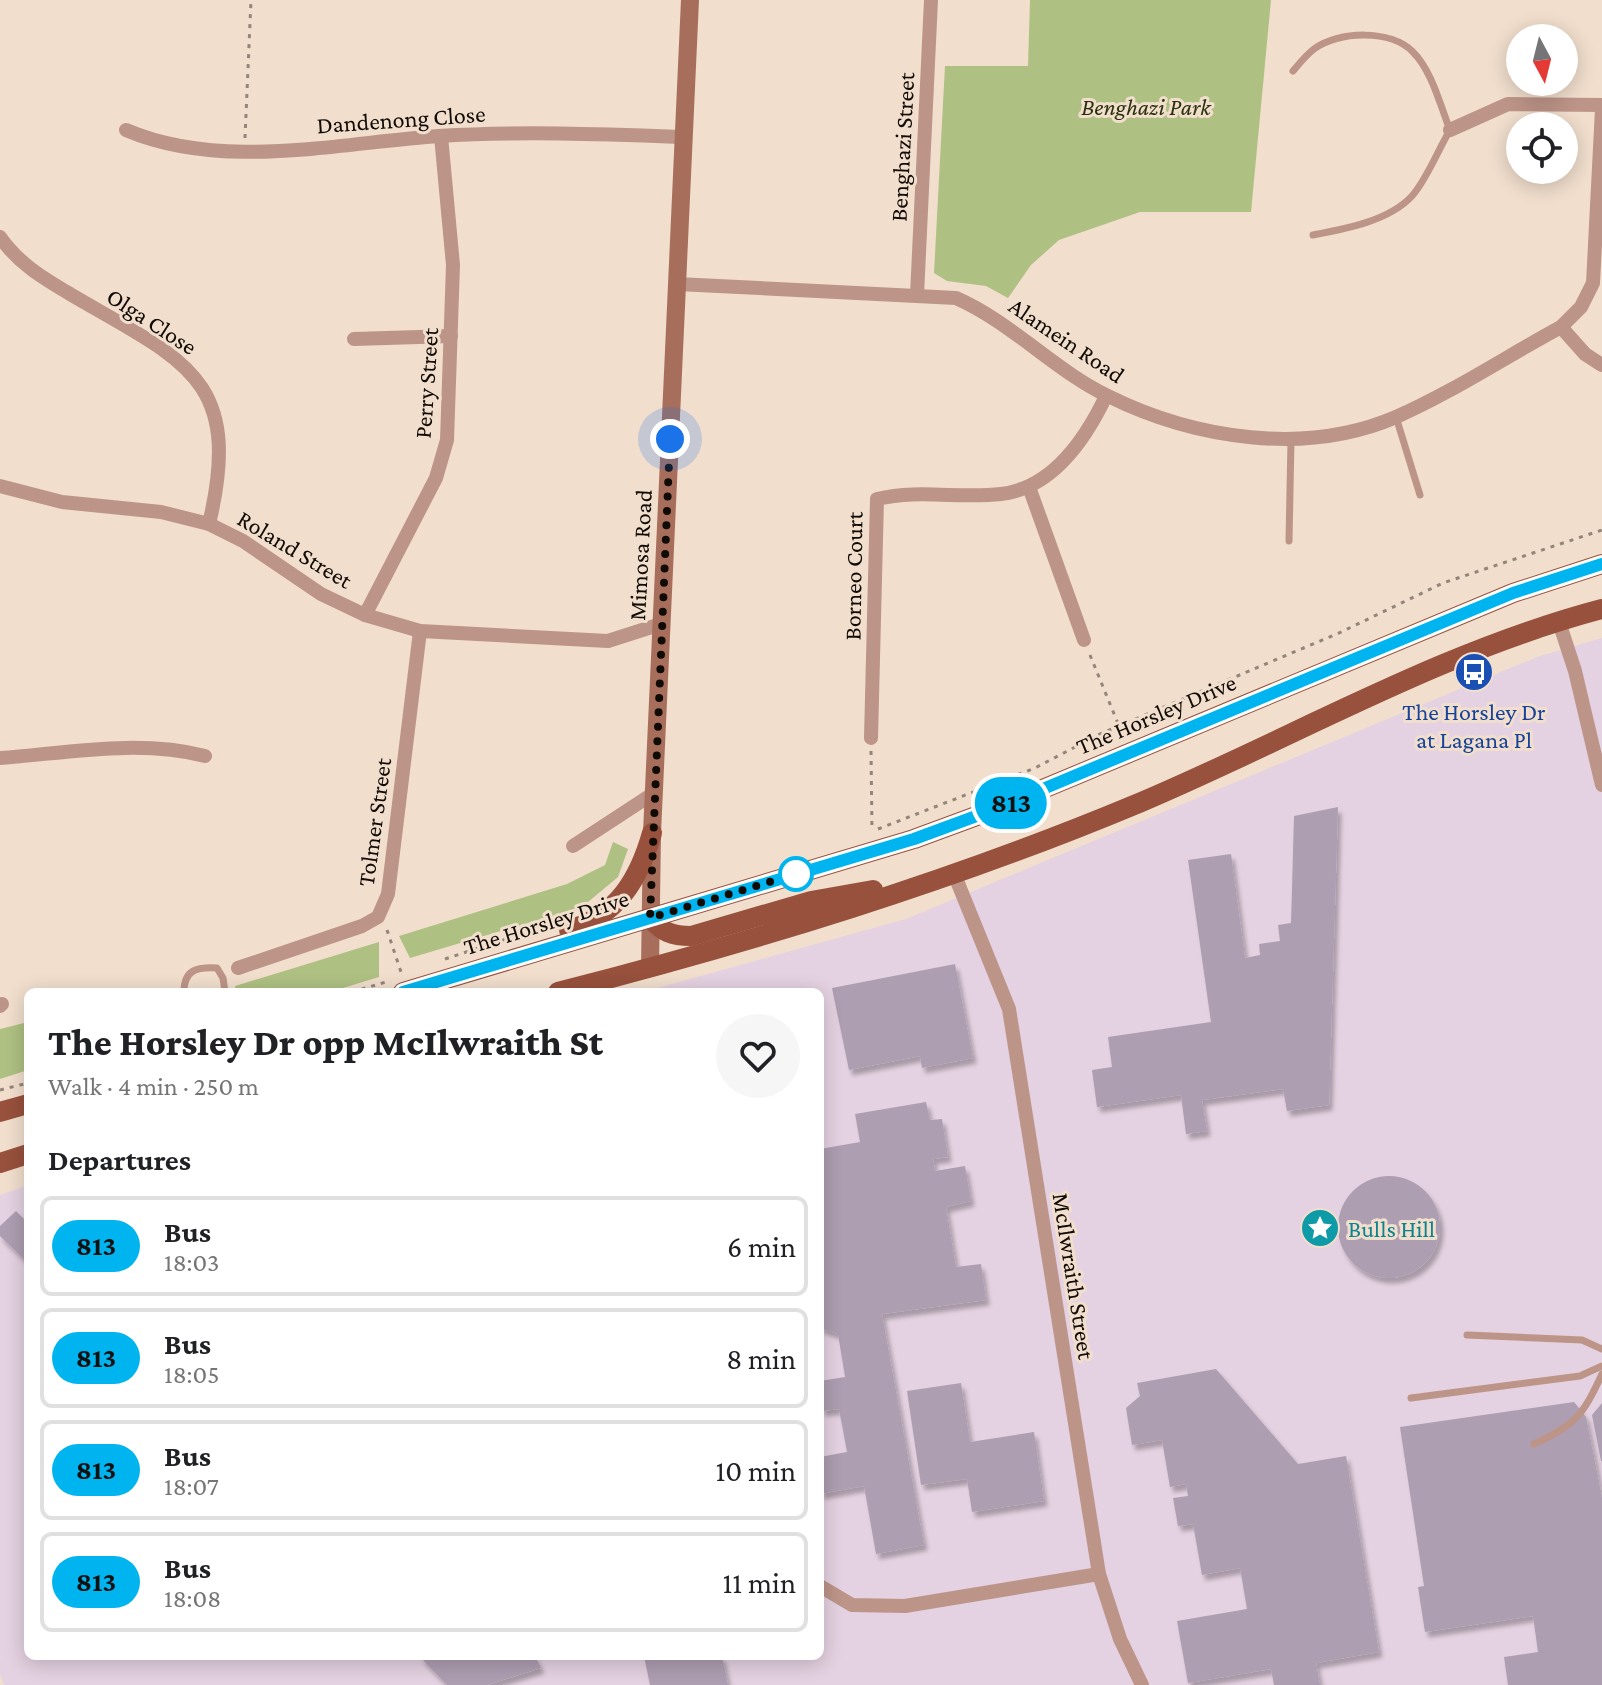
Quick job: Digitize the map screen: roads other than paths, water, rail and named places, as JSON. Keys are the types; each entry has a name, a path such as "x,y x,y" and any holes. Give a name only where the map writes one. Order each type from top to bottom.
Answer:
{"main road":[{"name":"Mimosa Road","path":"650,968 652,833 690,0"},
{"name":"The Horsley Drive","path":"399,983 439,981 914,839 990,811 1500,598 1602,564"},
{"path":"573,988 760,938 955,876 1225,765 1339,708 1559,622 1602,609"},
{"path":"439,981 522,944 586,925 602,915 632,883 643,865 652,833"},
{"path":"650,918 661,930 676,936 691,936 811,901 955,876"},
{"path":"0,1112 24,1105"},
{"path":"0,1163 24,1155"}],"street":[{"name":"Benghazi Street","path":"917,295 931,0"},
{"path":"1450,130 1508,104 1543,102 1602,107"},
{"name":"Alamein Road","path":"677,284 956,298 983,309 1030,346 1106,396 1156,417 1197,428 1291,440 1344,434 1396,417 1561,327 1581,307 1593,283 1602,107"},
{"name":"Dandenong Close","path":"126,130 158,144 187,150 244,150 552,131 683,137"},
{"name":"Perry Street","path":"365,615 436,478 447,440 453,265 441,136"},
{"name":"Olga Close","path":"0,237 30,271 126,327 193,374 211,399 222,455 209,524"},
{"path":"1561,327 1585,354 1602,365"},
{"path":"354,339 393,335 451,336"},
{"name":"Borneo Court","path":"871,738 877,499 903,493 1001,494 1029,487 1059,464 1089,431 1106,396"},
{"name":"Roland Street","path":"0,486 62,502 161,512 209,524 243,541 321,594 365,615 420,631 608,641 661,624"},
{"path":"1029,487 1084,640"},
{"path":"1559,622 1575,671 1602,785"},
{"name":"Tolmer Street","path":"238,968 362,926 378,917 388,894 420,631"},
{"path":"0,758 126,748 175,748 205,756"},
{"path":"573,846 654,793"},
{"name":"McIlwraith Street","path":"955,876 1009,1009 1099,1574 1120,1639 1142,1685"},
{"path":"824,1588 852,1605 905,1606 1099,1574"}],"lane":[{"path":"1293,71 1314,49 1333,39 1372,35 1393,42 1412,51 1430,78 1450,130 1414,195 1398,207 1348,229 1313,235"},
{"path":"1396,417 1420,495"},
{"path":"1289,541 1291,440"},
{"path":"184,988 184,979 190,971 202,968 217,968 224,988"},
{"path":"1467,1335 1582,1340 1602,1349"},
{"path":"1411,1398 1580,1376 1602,1366"},
{"path":"1534,1444 1566,1429 1580,1417 1602,1374"}],"place":[{"name":"The Horsley Dr at Lagana Pl","path":"1474,672"},
{"name":"Bulls Hill","path":"1320,1228"}],"park label":[{"name":"Benghazi Park","path":"1146,106"}]}
